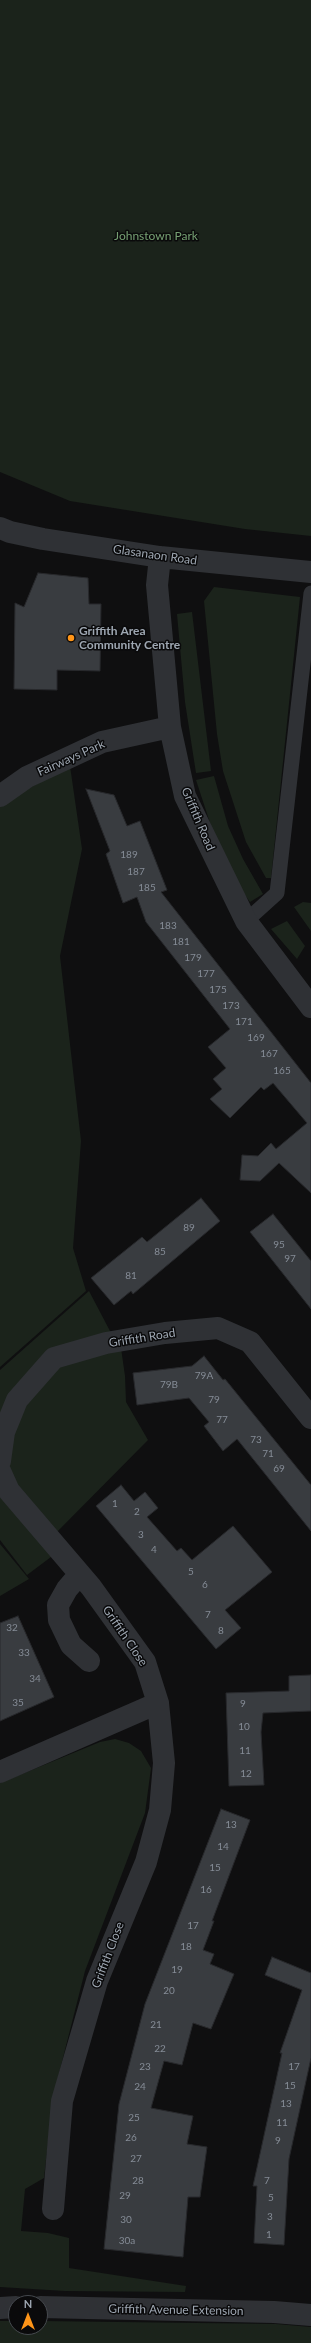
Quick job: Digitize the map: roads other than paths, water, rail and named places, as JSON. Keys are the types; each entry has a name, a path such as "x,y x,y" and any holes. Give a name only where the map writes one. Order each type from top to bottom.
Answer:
{"street":[{"name":"Glasanaon Road","path":"0,528 10,532 43,539 160,557 311,572"},
{"name":"Griffith Road","path":"160,557 157,585 170,728 185,796 246,921 311,1006"},
{"name":"Fairways Park","path":"0,796 27,777 102,742 170,728"},
{"name":"Griffith Road","path":"0,1461 4,1432 17,1400 54,1358 106,1343 165,1333 218,1328 250,1342 311,1418"},
{"name":"Griffith Close","path":"0,1471 9,1491 91,1587 145,1662 158,1703 164,1763 160,1810 146,1862 97,1981 62,2101 53,2209"},
{"path":"79,1574 67,1589 58,1605 58,1620 71,1645 89,1661"},
{"path":"0,1772 158,1703"},
{"name":"Griffith Avenue Extension","path":"48,2307 274,2312 311,2315"}],"lane":[{"path":"246,921 277,892 311,593"}],"place":[{"name":"Griffith Area Community Centre","path":"71,638"}],"park label":[{"name":"Johnstown Park","path":"156,236"}]}
